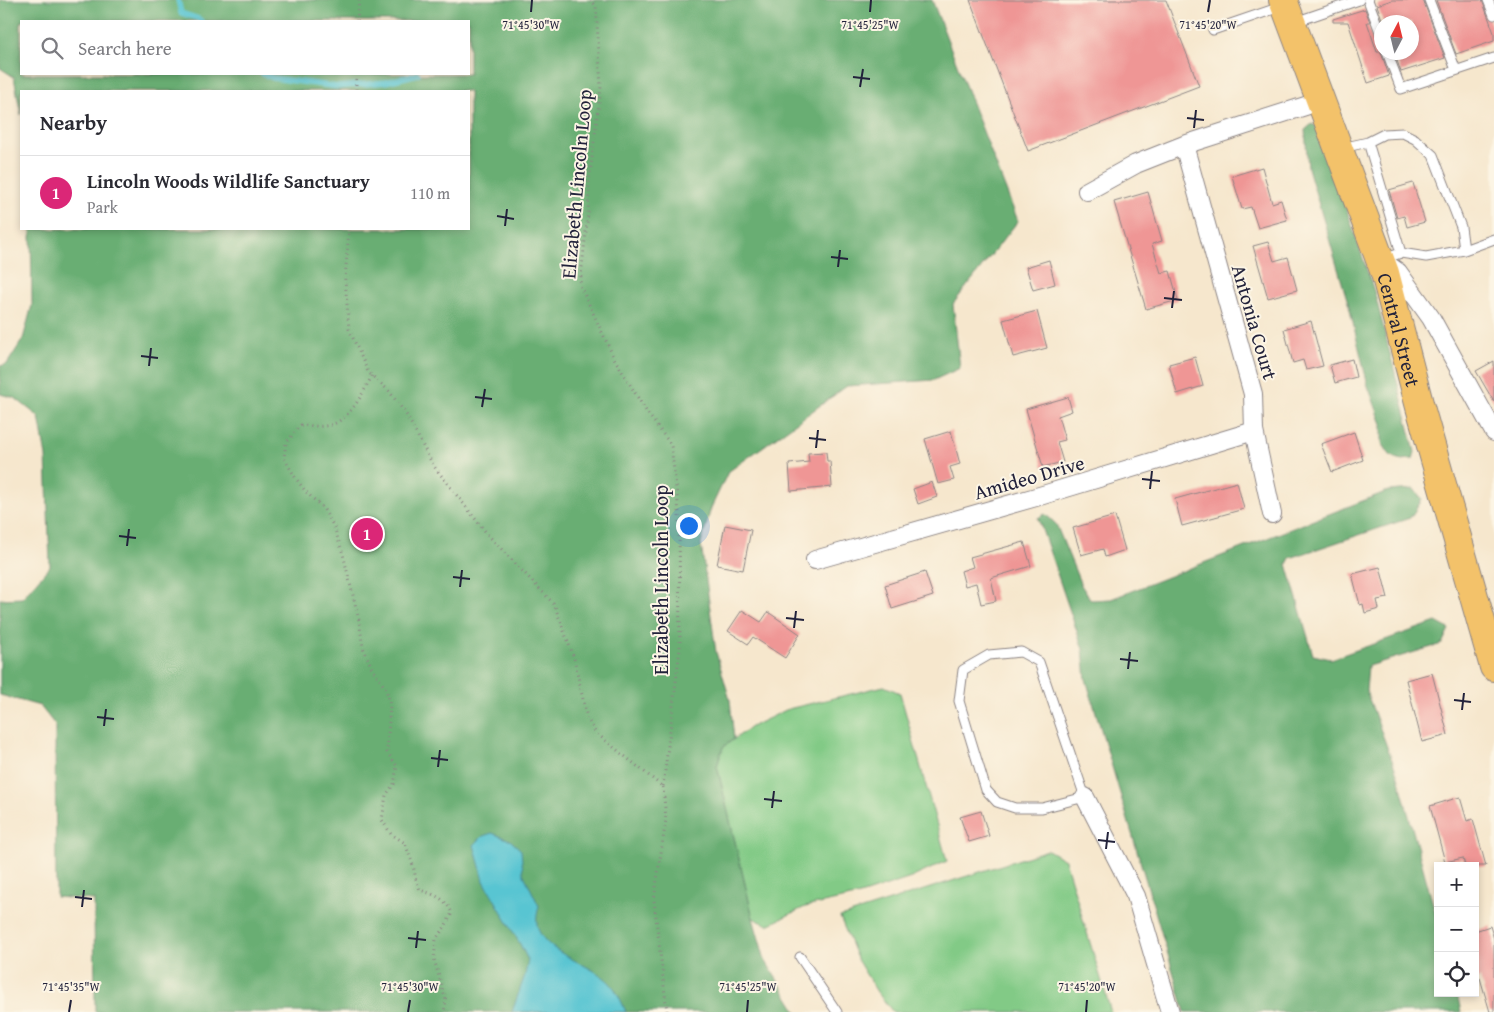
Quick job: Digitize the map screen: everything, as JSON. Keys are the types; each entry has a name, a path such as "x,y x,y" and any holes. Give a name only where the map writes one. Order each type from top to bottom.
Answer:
{"main road":[{"name":"Central Street","path":"1287,9 1339,149 1391,257 1420,407 1494,667"}],"street":[{"path":"1087,191 1136,164 1184,144 1321,101"},
{"name":"Antonia Court","path":"1184,144 1253,394 1254,431 1272,514"},
{"path":"1391,257 1398,272 1431,318 1494,432"},
{"name":"Amideo Drive","path":"816,560 1043,496 1254,431"},
{"path":"1085,797 1136,896 1170,1012"}],"lane":[{"path":"1213,30 1287,9 1359,0"},
{"path":"1368,0 1374,16"},
{"path":"1429,0 1456,70"},
{"path":"1488,0 1494,15"},
{"path":"1390,60 1401,89 1494,58"},
{"path":"1339,149 1368,142 1384,134 1403,133 1415,139 1433,155 1461,227 1464,250"},
{"path":"1368,142 1391,257 1426,257 1464,250 1494,239"},
{"path":"1021,652 1039,662 1085,797 1042,808 1015,808 998,802 986,790 959,701 963,670 989,655 1021,652"},
{"path":"800,957 837,1012"}],"path":[{"path":"356,20 359,0"},
{"name":"Elizabeth Lincoln Loop","path":"591,0 596,6 601,88 589,181 588,214 580,285 614,358 646,411 671,445 679,512 680,649 663,787 666,820 654,900 667,1012"},
{"path":"356,75 356,90"},
{"path":"349,230 345,279 349,329 368,372 388,391 406,414 433,465 488,535 554,604 574,658 587,718 596,733 663,787"},
{"path":"372,376 343,419 326,426 300,425 286,443 284,458 295,477 306,492 323,508 334,527 343,554 359,620 363,647 372,668 386,690 390,704 387,752 397,766 394,784 386,795 382,820 390,834 405,843 420,890 434,894 447,903 452,913 436,939 434,959 446,1000 444,1012"}],"green space":[{"path":"0,0 932,0 1018,221 953,304 960,368 934,380 847,386 728,472 711,508 701,544 716,652 730,700 734,739 723,747 717,766 753,918 765,960 797,1012 95,1012 94,900 56,897 55,725 40,706 0,695 0,599 22,598 50,566 46,456 39,417 15,398 0,394 0,366 7,364 23,339 32,305 31,230 470,230 470,90 20,90 20,110 14,77 0,68"},
{"path":"1312,124 1319,127 1375,294 1415,452 1413,459 1400,460 1390,455 1382,443 1382,424 1368,386 1349,306 1308,168 1305,130"},
{"path":"1414,489 1422,500 1410,518 1290,558 1287,564 1313,655 1331,659 1436,622 1449,629 1442,644 1368,666 1366,691 1398,776 1434,908 1434,997 1458,997 1461,1012 1185,1012 1086,679 1083,649 1038,518 1045,514 1056,524 1081,585 1091,600 1111,599 1388,491"},
{"path":"884,686 900,693 947,861 911,878 860,895 805,907 768,925 753,918 717,766 723,747 751,727 788,709"},
{"path":"1048,850 1065,860 1111,1012 893,1012 877,992 858,961 840,917"}],"water":[{"path":"492,833 510,840 521,850 523,873 539,906 537,921 540,933 559,952 609,982 621,1000 626,1012 512,1012 525,975 528,960 484,881 474,845 483,836"}],"building":[{"path":"970,0 1166,0 1199,86 1028,151"},
{"path":"1392,0 1423,0 1445,58 1401,72 1397,60 1419,60 1419,15 1381,15 1377,5"},
{"path":"1436,0 1482,0 1494,33 1494,41 1456,54"},
{"path":"1365,9 1370,22 1367,22 1374,43 1374,60 1384,60 1389,76 1368,83 1348,22 1333,22 1333,19"},
{"path":"1262,167 1272,203 1281,200 1287,220 1258,228 1251,207 1242,209 1232,176"},
{"path":"1413,183 1425,222 1407,227 1404,216 1397,218 1389,190"},
{"path":"1148,192 1162,241 1152,244 1161,273 1170,271 1178,300 1146,309 1114,202"},
{"path":"1268,242 1274,261 1288,257 1297,290 1268,298 1253,246"},
{"path":"1049,260 1055,284 1033,290 1026,267"},
{"path":"1037,311 1047,348 1013,357 1003,320"},
{"path":"1311,321 1323,366 1306,370 1303,360 1293,363 1284,329"},
{"path":"1195,357 1203,386 1177,394 1169,364"},
{"path":"1352,359 1356,377 1335,383 1330,365"},
{"path":"1494,361 1494,402 1476,371"},
{"path":"1068,397 1072,411 1058,416 1065,440 1057,442 1063,462 1043,467 1026,409"},
{"path":"951,431 960,464 950,467 954,480 938,484 925,439"},
{"path":"1354,432 1363,460 1332,472 1321,444"},
{"path":"826,452 827,461 830,461 832,487 791,491 789,464 809,462 808,453"},
{"path":"932,482 937,497 918,504 913,489"},
{"path":"1237,482 1244,509 1182,526 1175,499"},
{"path":"1115,516 1125,550 1105,557 1103,549 1081,555 1073,528"},
{"path":"725,525 751,530 743,570 717,565"},
{"path":"1024,542 1031,566 991,578 996,601 981,604 976,583 965,586 961,571 973,567 970,557"},
{"path":"1380,567 1388,598 1377,600 1379,609 1365,613 1363,604 1360,605 1352,574"},
{"path":"925,572 933,596 892,609 885,585"},
{"path":"742,610 761,622 768,612 800,634 785,658 753,637 748,644 728,631"},
{"path":"1432,673 1448,735 1422,742 1406,680"},
{"path":"1460,797 1467,821 1473,819 1486,866 1479,866 1479,862 1464,862 1463,858 1445,862 1430,806"},
{"path":"981,811 989,836 969,842 960,817"},
{"path":"1490,926 1494,939 1494,1012 1490,1012 1479,978 1479,930"}],"waterway":[{"path":"178,0 181,13 200,20"},
{"path":"266,75 273,78 338,87 386,82 414,75"}],"place":[{"name":"Lincoln Woods Wildlife Sanctuary","path":"367,534"}]}
